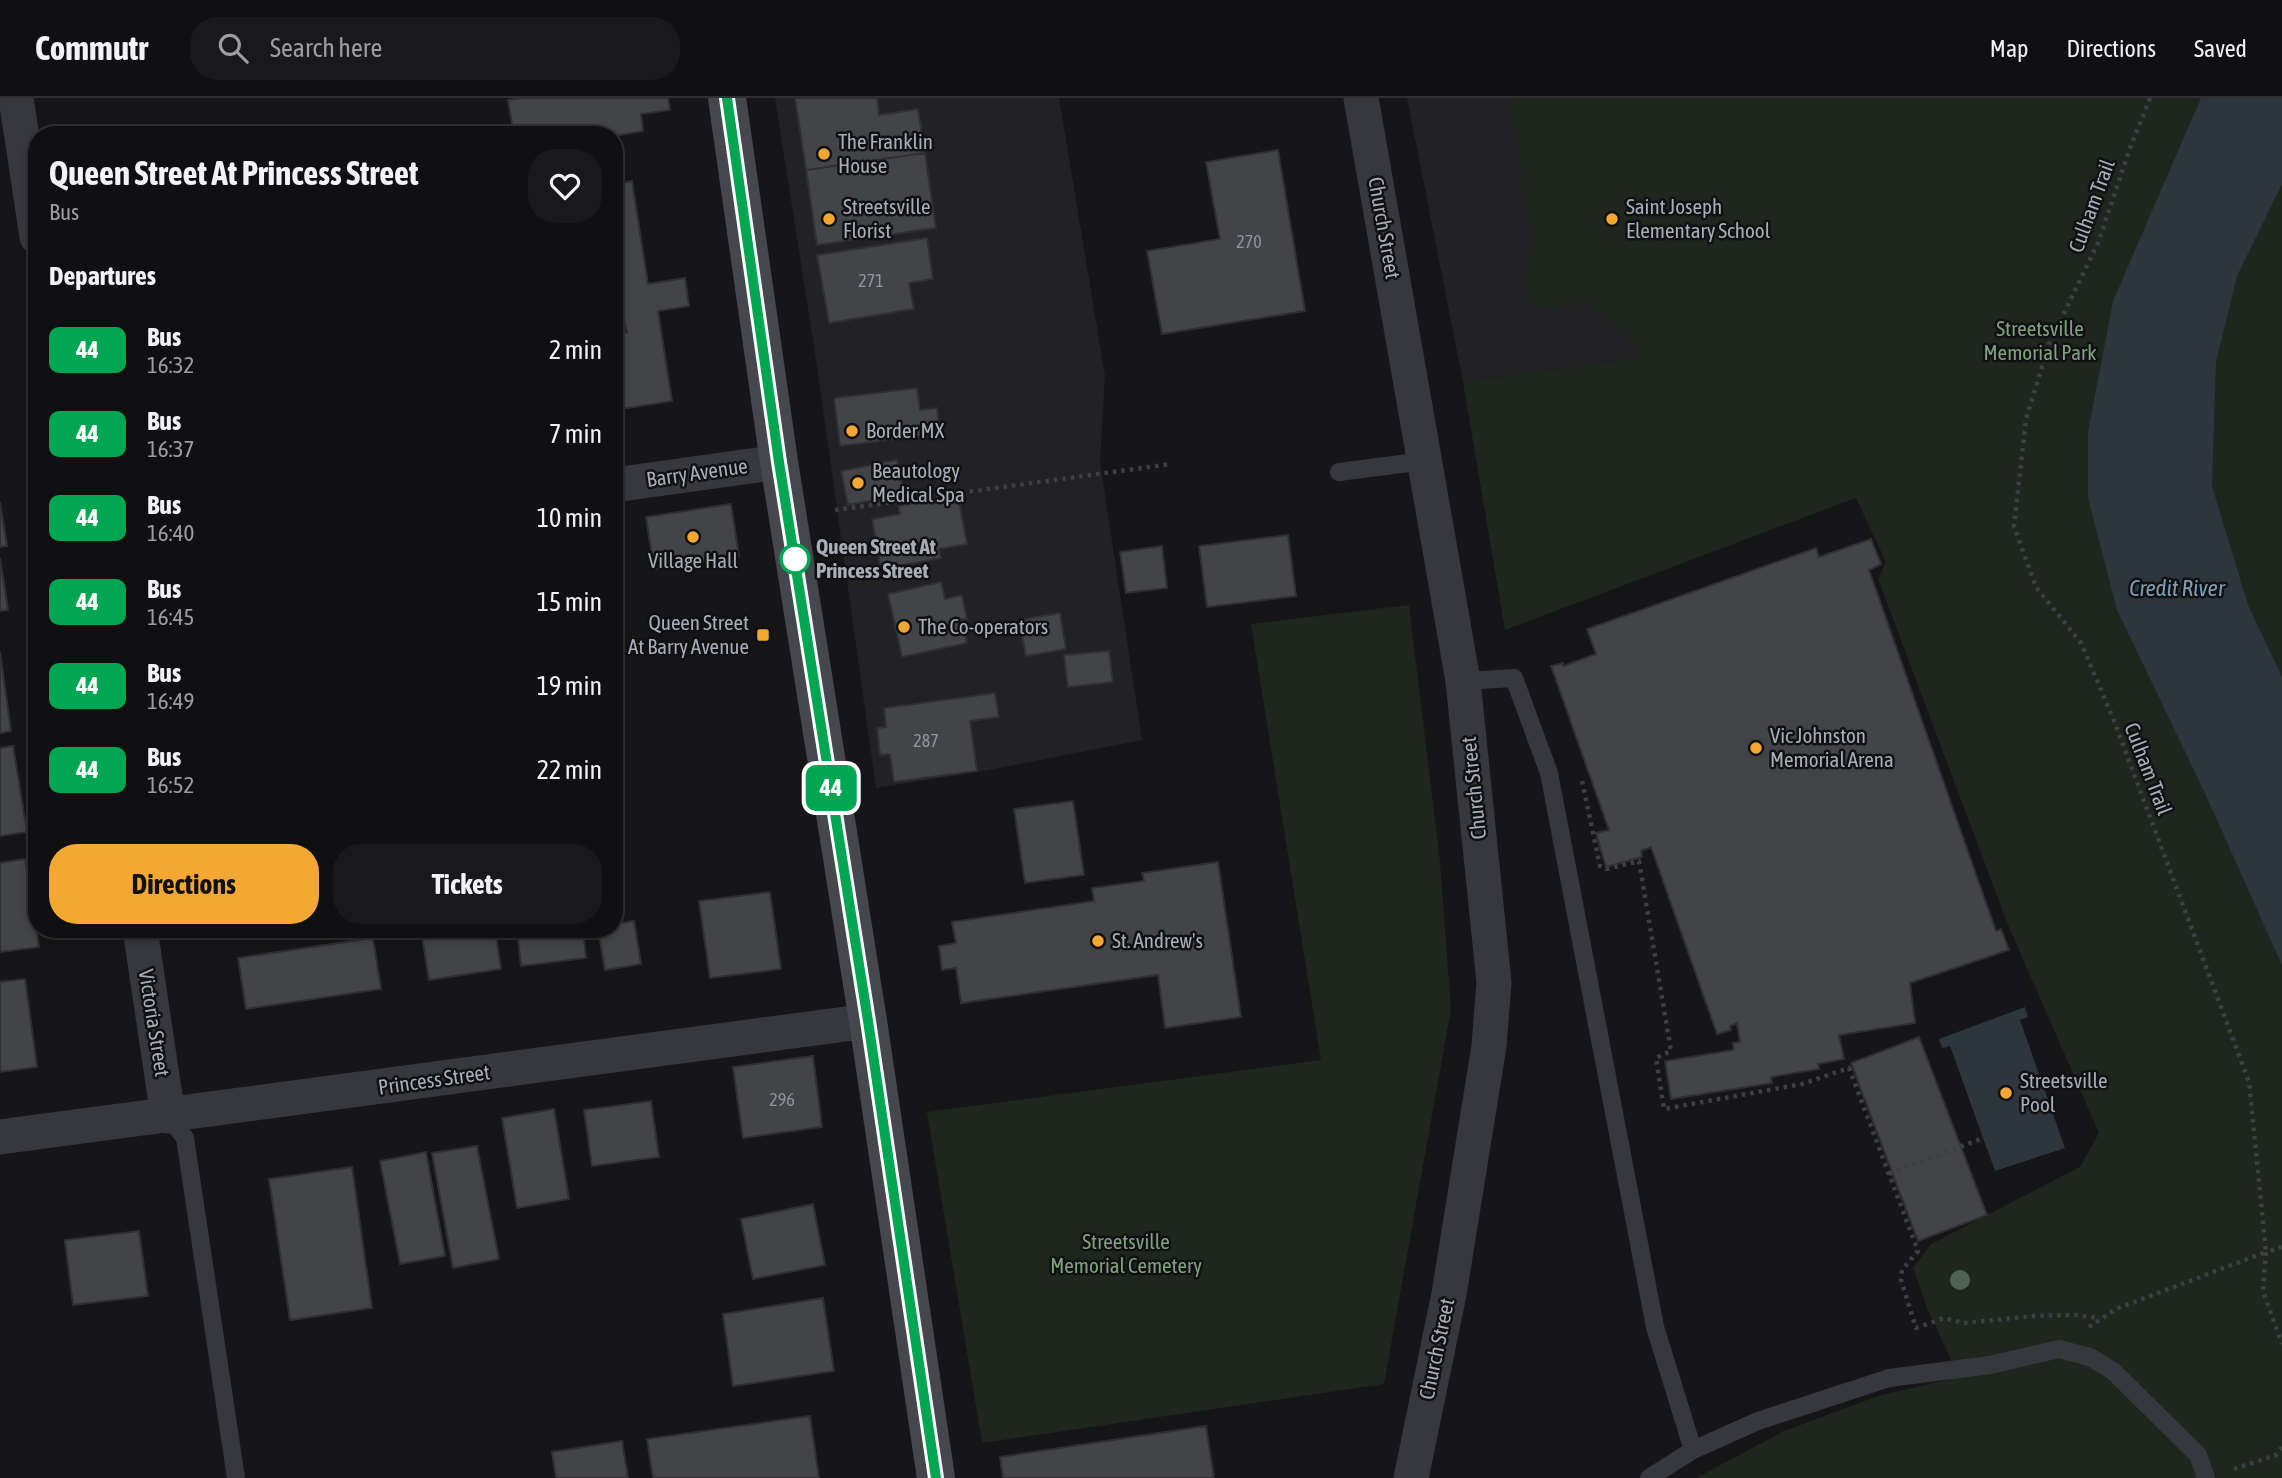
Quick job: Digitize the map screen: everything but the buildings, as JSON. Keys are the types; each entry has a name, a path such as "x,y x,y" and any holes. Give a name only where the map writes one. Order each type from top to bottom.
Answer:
{"main road":[{"path":"727,98 779,462 868,1021 936,1478"}],"street":[{"path":"16,98 28,177"},
{"name":"Church Street","path":"1361,98 1462,681 1494,982 1489,1046 1449,1294 1411,1478"},
{"name":"Barry Avenue","path":"623,484 779,462"},
{"name":"Victoria Street","path":"141,938 168,1116"},
{"name":"Princess Street","path":"0,1138 868,1021"}],"lane":[{"path":"1339,472 1424,461"},
{"path":"1462,681 1514,678 1549,773 1655,1327 1693,1450"},
{"path":"168,1116 185,1138 236,1478"},
{"path":"1650,1478 1693,1450 1758,1421 1889,1378 1990,1365 2059,1349 2090,1357 2113,1371 2198,1455 2206,1478"}],"path":[{"name":"Culham Trail","path":"2150,98 2098,243 2049,344 2026,419 2014,526 2036,587 2081,643 2249,1082 2266,1252 2263,1291 2282,1344"},
{"path":"835,510 1171,464"},
{"path":"1582,780 1600,866 1606,869 1639,861 1671,1051 1656,1058 1664,1109 1802,1084 1849,1068 1918,1251 1902,1270 1901,1280 1916,1328 1944,1318 1964,1323 2033,1316 2073,1315 2101,1318"},
{"path":"1889,1174 1983,1138"},
{"path":"2059,1349 2116,1309 2282,1247"},
{"path":"2230,1470 2276,1455 2282,1447"}],"shaded area":[{"path":"775,98 1059,98 1105,375 1100,462 1142,740 984,771 876,788 817,366"},
{"name":"Saint Joseph Elementary School","path":"1407,98 1820,98 1766,340 1463,382"}],"green space":[{"name":"Streetsville Memorial Park","path":"1509,98 2282,98 2282,1478 1696,1478 1784,1431 1878,1396 1959,1377 1927,1308 1913,1268 1931,1244 2080,1167 2099,1133 2008,925 1878,579 1886,562 1856,498 1505,630 1463,382 1644,357 1625,332 1590,302 1539,309 1526,294 1531,230"},
{"name":"Streetsville Memorial Cemetery","path":"1409,605 1440,862 1451,1009 1384,1384 982,1443 927,1112 1321,1060 1251,624"}],"water":[{"name":"Credit River","path":"2201,98 2282,98 2282,184 2237,276 2216,362 2212,486 2248,605 2282,677 2282,965 2203,789 2117,610 2088,498 2088,432 2113,301"},
{"name":"Streetsville Pool","path":"2025,1007 2028,1017 2020,1020 2065,1148 1995,1171 1950,1046 1942,1048 1939,1039"}],"bus line":[{"name":"44","path":"727,98 779,462 868,1021 936,1478"}],"place":[{"name":"The Franklin House","path":"824,154"},
{"name":"Streetsville Florist","path":"829,219"},
{"name":"Saint Joseph Elementary School","path":"1612,219"},
{"name":"Border MX","path":"852,431"},
{"name":"Beautology Medical Spa","path":"858,483"},
{"name":"Village Hall","path":"693,537"},
{"name":"Queen Street At Princess Street","path":"795,559"},
{"name":"The Co-operators","path":"904,627"},
{"name":"Queen Street At Barry Avenue","path":"763,635"},
{"name":"Vic Johnston Memorial Arena","path":"1756,748"},
{"name":"St. Andrew's","path":"1098,941"},
{"name":"Streetsville Pool","path":"2006,1093"}]}
